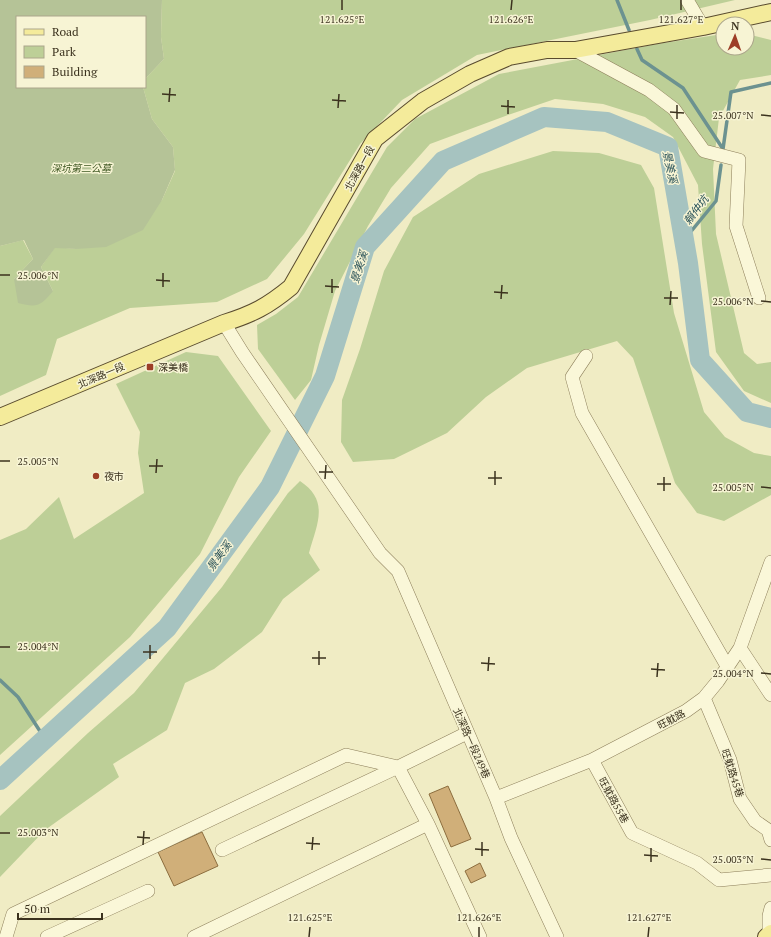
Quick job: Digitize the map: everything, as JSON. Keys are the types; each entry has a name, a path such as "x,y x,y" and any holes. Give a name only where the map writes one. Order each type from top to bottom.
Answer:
{"main road":[{"name":"北深路一段","path":"0,418 224,323 251,315 274,301 291,287 375,139 423,101 470,74 509,57 547,50 575,50 703,28 771,12"}],"street":[{"path":"687,0 703,28"},
{"path":"575,50 649,90 674,109 704,151 739,160 736,226 760,298"},
{"name":"北深路一段249巷","path":"224,323 242,352 380,553 398,572 496,798 511,838 557,937"},
{"path":"586,356 572,378 582,413 727,666"},
{"name":"旺躭路","path":"496,798 592,760 686,711 704,698 718,681 740,648 771,562"},
{"path":"740,648 771,695"},
{"name":"旺躭路45巷","path":"704,698 730,760 740,799 755,821 768,830 771,840"},
{"path":"222,850 467,733"},
{"path":"6,937 13,914 346,755 398,767 428,824 480,937"},
{"name":"旺躭路55巷","path":"592,760 632,833 696,863 719,880 771,875"},
{"path":"194,937 428,824"},
{"path":"47,937 148,890"},
{"path":"769,935 769,916 771,908"}],"green space":[{"name":"深坑第二公墓","path":"0,0 162,0 161,37 164,59 146,78 146,16 16,16 16,88 143,88 152,119 173,147 175,170 162,200 143,230 106,247 76,249 55,248 41,267 53,291 42,303 30,305 18,303 14,279 33,259 24,240 0,246"},
{"path":"162,0 735,0 650,20 477,55 402,100 360,144 304,234 267,279 217,302 130,308 57,339 46,375 0,396 0,246 23,240 33,259 14,279 53,291 41,267 55,247 76,249 162,200 175,171 173,147 152,119 143,88 146,88 146,78 164,59 161,37"},
{"path":"715,35 715,56 755,56 755,36 771,40 771,75 740,80 719,118 713,169 716,234 744,353 757,364 771,362 771,403 744,391 716,352 702,244 698,185 673,137 645,117 603,104 555,99 430,144 391,188 368,226 335,291 319,345 311,380 295,400 258,349 257,325 276,314 298,297 387,147 415,119 499,74 657,44"},
{"path":"553,151 599,153 641,165 654,188 674,313 704,412 725,437 754,453 771,456 771,495 724,521 697,513 675,483 633,358 617,341 527,368 486,397 447,433 394,459 353,462 341,442 342,400 360,349 384,271 413,217 479,174"},
{"path":"186,352 218,356 271,431 239,477 200,554 130,637 0,755 0,540 26,529 59,497 74,539 144,493 138,453 140,432 116,384"},
{"path":"300,481 315,497 318,505 318,523 309,553 320,570 283,599 262,632 214,669 185,683 167,730 113,764 119,777 45,830 0,877 0,816 88,733 134,693 222,587 288,493"}],"building":[{"path":"448,786 471,839 451,847 429,794"},
{"path":"202,832 218,866 174,886 158,852"},
{"path":"480,863 486,876 471,883 465,871"}],"waterway":[{"path":"617,0 629,30"},
{"path":"637,49 642,60 683,88 723,149"},
{"name":"賴仲坑","path":"723,149 731,92 771,83"},
{"name":"景美溪","path":"0,780 167,628 270,487 325,376 365,247 443,161 544,117 607,122 668,147 688,263 700,360 747,412 771,418"},
{"name":"賴仲坑","path":"684,240 716,201 721,165"},
{"path":"0,680 18,697 45,739"}],"place":[{"name":"深美橋","path":"150,367"},
{"name":"夜市","path":"96,476"}]}
